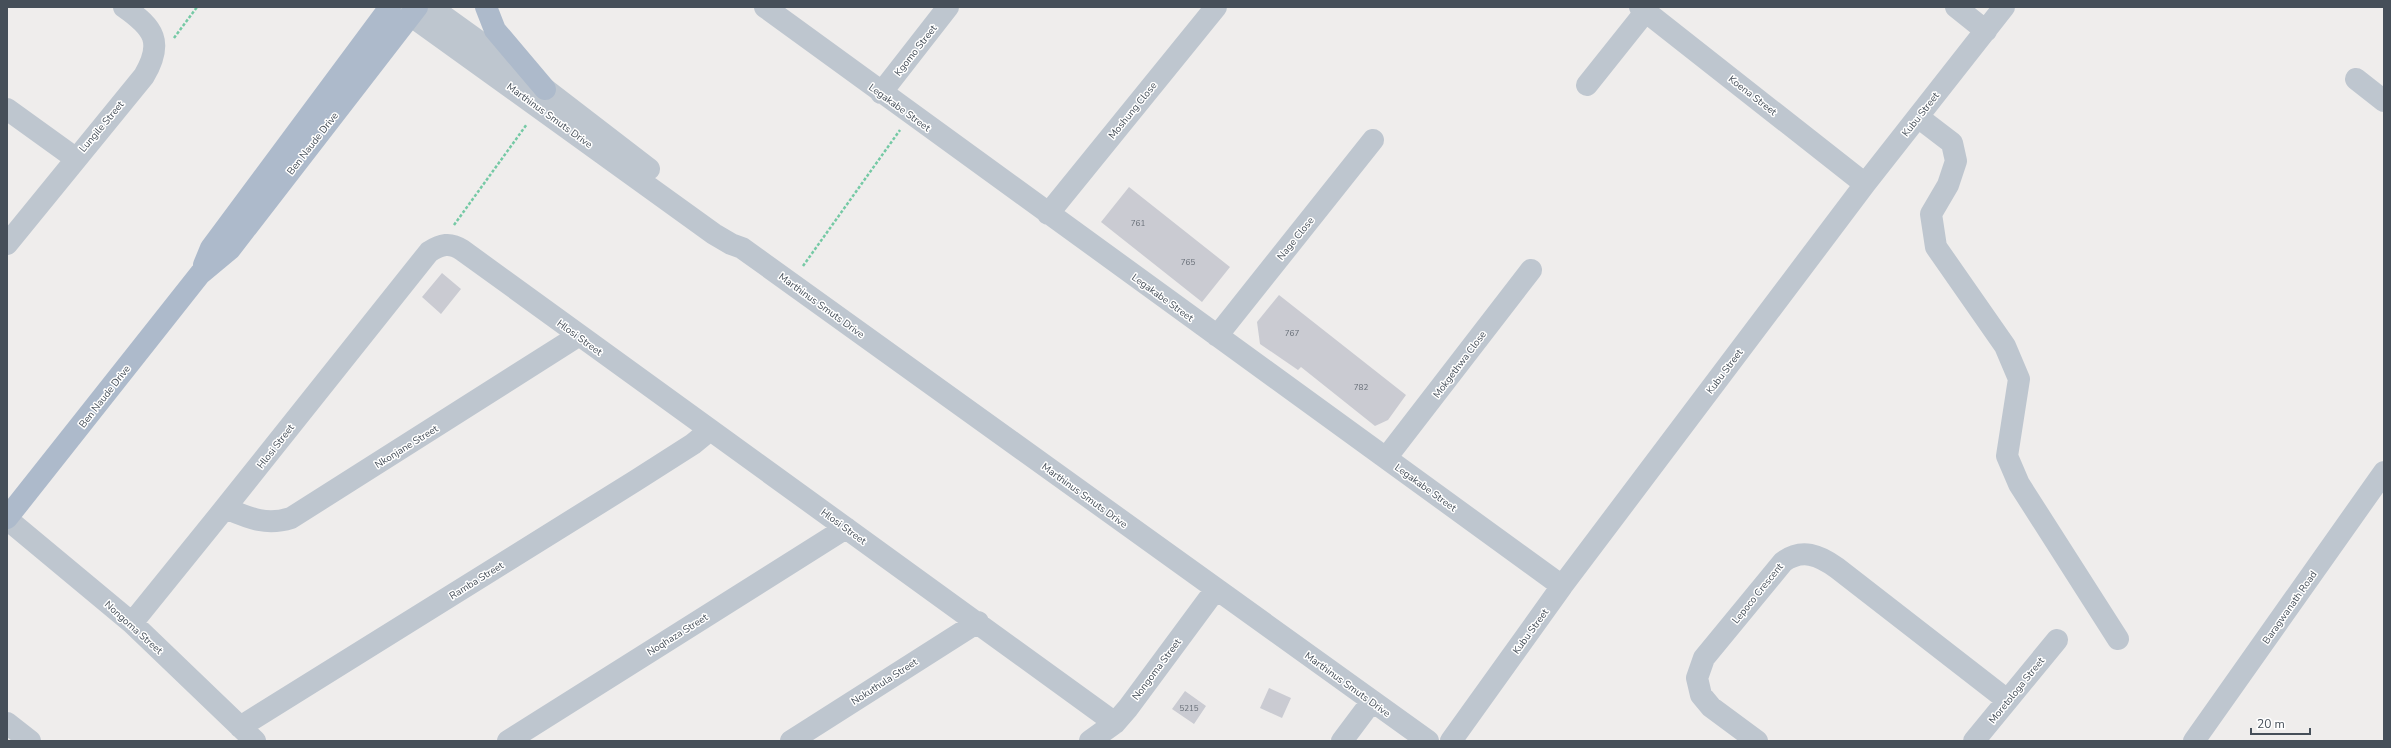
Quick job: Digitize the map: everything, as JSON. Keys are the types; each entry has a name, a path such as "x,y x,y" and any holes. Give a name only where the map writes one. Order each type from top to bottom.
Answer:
{"main road":[{"name":"Ben Naude Drive","path":"200,274 212,248 390,7"},
{"path":"486,7 495,30 542,98"},
{"name":"Ben Naude Drive","path":"7,519 200,274 230,249 409,10"}],"street":[{"path":"124,7 145,23 151,31 155,44"},
{"name":"Marthinus Smuts Drive","path":"431,7 542,98"},
{"name":"Legakabe Street","path":"765,7 911,115 1562,586"},
{"name":"Kgomo Street","path":"881,93 948,7"},
{"name":"Moshung Close","path":"1048,214 1216,7"},
{"path":"1956,7 1986,31"},
{"name":"Kubu Street","path":"1451,741 1562,586 1865,184 2004,7"},
{"path":"1587,85 1643,9"},
{"name":"Koena Street","path":"1643,9 1865,184"},
{"name":"Marthinus Smuts Drive","path":"409,10 542,98 737,237 742,248 1428,741"},
{"name":"Lungile Street","path":"7,244 75,158 144,76 151,63 155,51 155,44"},
{"path":"2356,79 2384,101"},
{"path":"7,109 75,158"},
{"path":"1918,117 1952,143 1956,161 1948,186 1931,214 1936,247 2005,346 2019,379 2007,456 2020,484 2040,518 2118,639"},
{"name":"Nage Close","path":"1217,336 1374,140"},
{"name":"Hlosi Street","path":"132,622 429,252 446,244 462,250 578,336 978,622 1115,723"},
{"name":"Mokgethwa Close","path":"1386,458 1531,270"},
{"name":"Nkonjane Street","path":"225,508 253,520 266,523 291,518 578,336"},
{"name":"Ramba Street","path":"248,734 693,444 710,430"},
{"name":"Baragwanath Road","path":"2194,741 2384,472"},
{"name":"Nongoma Street","path":"7,519 132,622 248,734"},
{"name":"Noqhaza Street","path":"508,741 846,528"},
{"name":"Lepoco Crescent","path":"1757,741 1711,707 1698,687 1698,673 1704,658 1783,562 1801,553 1817,556 1837,568 2007,700"},
{"name":"Nongoma Street","path":"1090,741 1115,723 1216,590"},
{"name":"Nokuthula Street","path":"791,741 978,622"},
{"name":"Moretologa Street","path":"1974,741 2057,640"},
{"path":"1342,741 1372,701"},
{"path":"7,723 30,741"}],"path":[{"path":"155,44 176,38 197,7"},
{"path":"446,244 450,231 542,98"},
{"path":"790,283 911,115"}],"building":[{"path":"1129,187 1230,267 1202,302 1101,222"},
{"path":"442,273 461,289 441,314 422,297"},
{"path":"1279,295 1406,395 1388,420 1375,426 1301,367 1298,370 1260,344 1257,322"},
{"path":"1269,688 1291,698 1282,718 1260,708"},
{"path":"1185,691 1206,706 1194,724 1172,709"}]}
